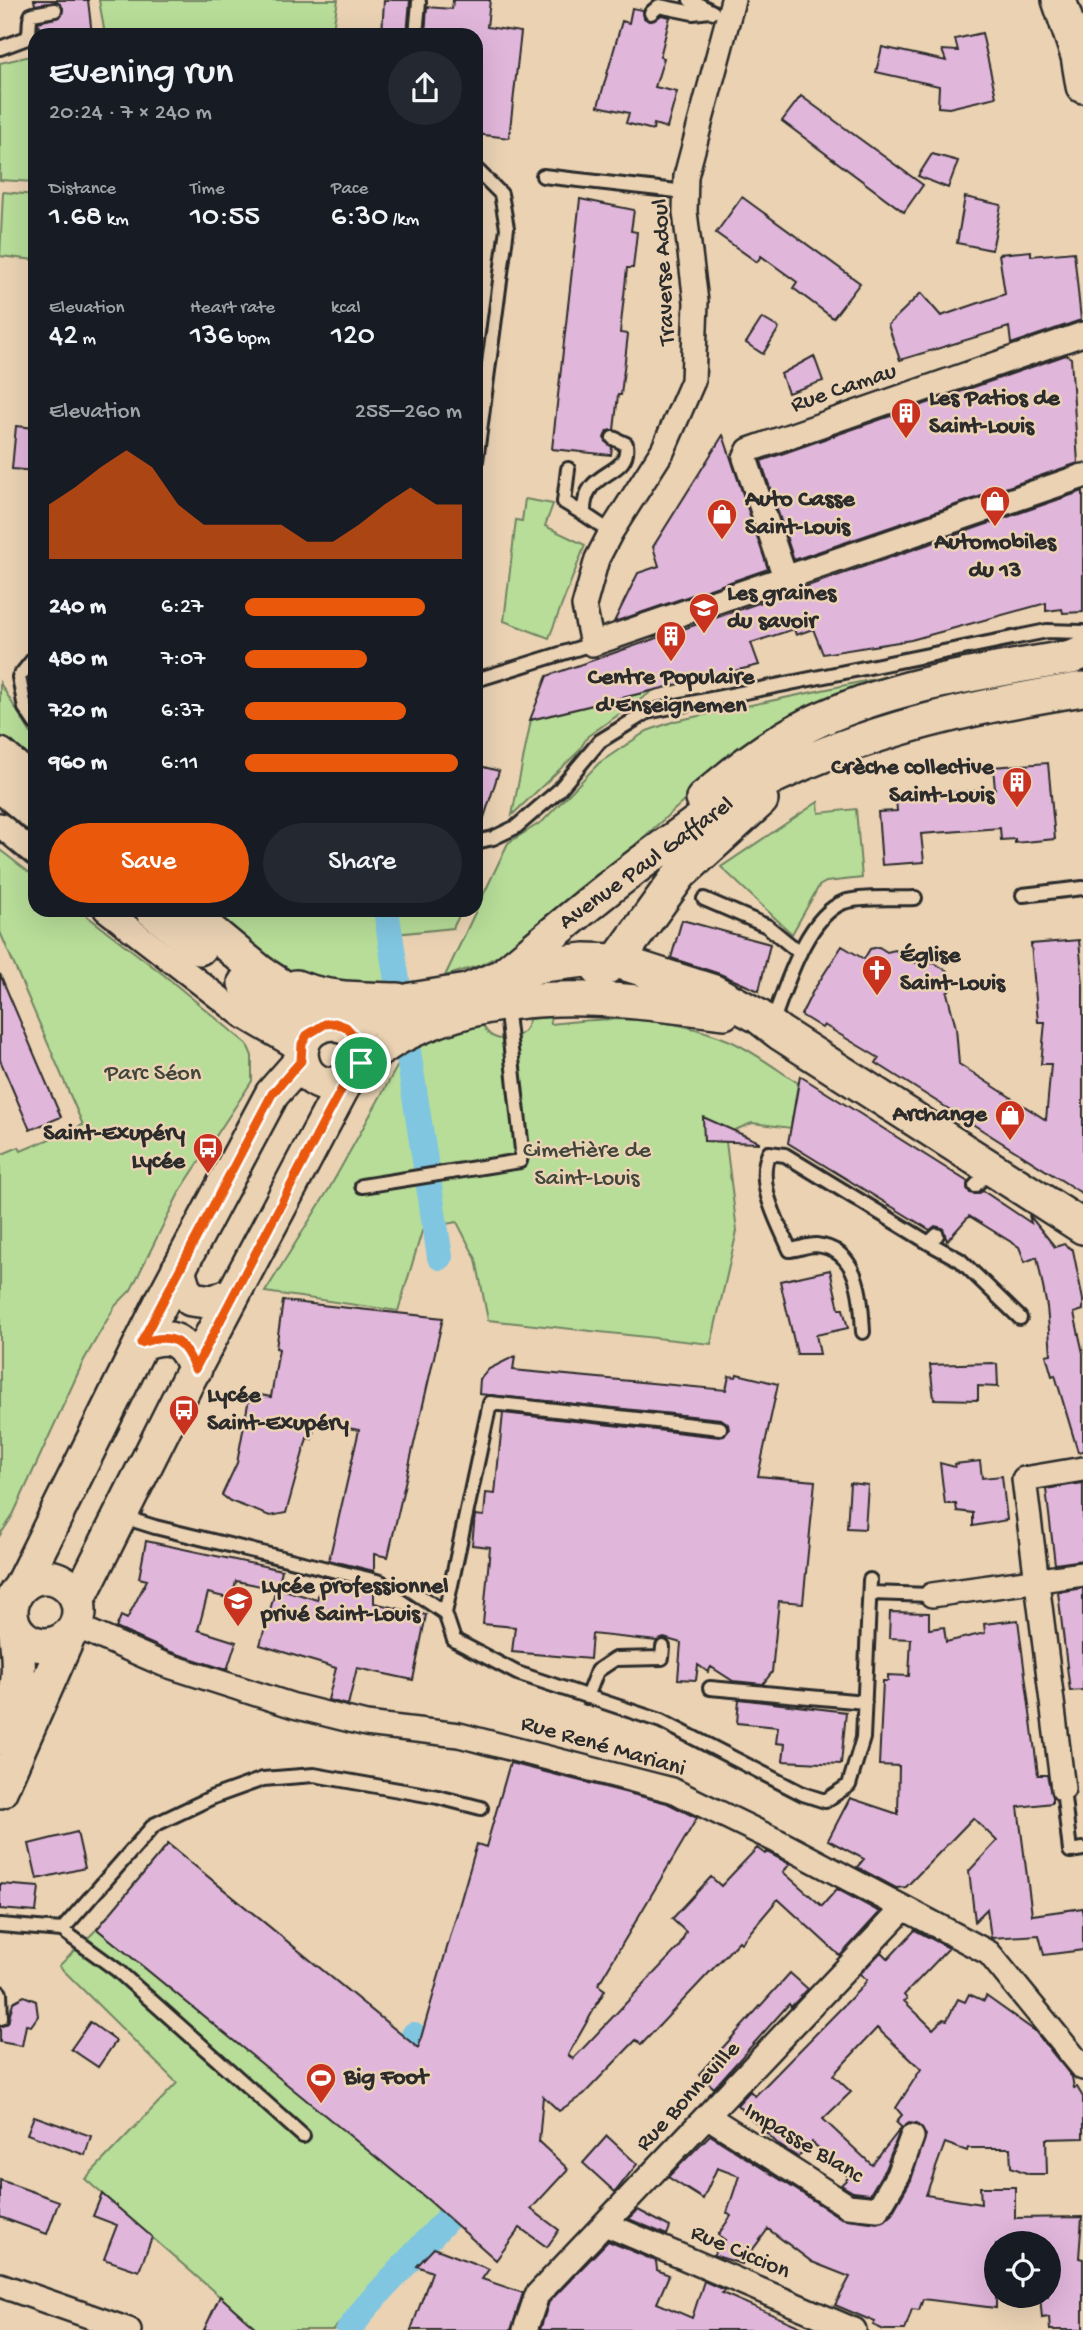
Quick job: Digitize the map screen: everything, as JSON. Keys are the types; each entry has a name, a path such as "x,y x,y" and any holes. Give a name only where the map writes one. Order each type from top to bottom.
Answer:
{"street":[{"path":"1059,0 1078,56 1083,86"},
{"name":"Traverse Adoul","path":"592,644 584,606 597,559 663,450 693,382 696,302 685,212 686,176 725,8"},
{"name":"Rue Camau","path":"785,577 745,458 750,450 1083,334"},
{"path":"592,644 1083,476"},
{"path":"631,870 704,798 737,770 809,725 873,700 953,677 1072,657 1083,652"},
{"name":"Avenue Paul Gaffarel","path":"503,991 631,870 725,803 803,763 844,746 931,717 1083,689"},
{"path":"0,755 28,779"},
{"name":"Avenue Paul Gaffarel","path":"556,997 617,961 680,874 803,763"},
{"path":"0,785 28,808"},
{"path":"0,825 28,848"},
{"path":"115,917 243,1016 301,1052"},
{"path":"161,917 271,1003 314,1079 336,1084 398,1037 467,1010 503,991 542,965 584,960 617,961 714,992 765,1021 984,1177 1083,1227"},
{"path":"0,1791 120,1516 233,1294 354,1072 360,1042 340,1025 260,972 193,917"},
{"path":"260,972 309,992 346,998 411,1000"},
{"path":"0,1741 19,1689 19,1663 10,1630 12,1603 178,1270 272,1094 315,1028 340,1025 411,1000 467,991 619,999 765,1021"},
{"path":"178,1270 184,1289 191,1299 214,1302 233,1294"},
{"path":"141,1343 156,1338 172,1339 187,1349 195,1369"},
{"path":"1063,1789 1024,1479 1083,1469"},
{"path":"932,1595 1083,1574"},
{"path":"10,1630 39,1645 60,1643 74,1621 64,1582 53,1578 30,1580 21,1586"},
{"name":"Rue René Mariani","path":"74,1621 163,1664 294,1706 366,1724 459,1735 672,1790 778,1841 989,1953 1083,2068"},
{"name":"Rue Bonneville","path":"525,2330 537,2295 904,1908"},
{"name":"Impasse Blanc","path":"707,2116 848,2206 878,2209 898,2175 912,2137"},
{"name":"Rue Ciccion","path":"605,2224 854,2330"},
{"path":"0,2285 129,2330"}],"lane":[{"path":"690,0 725,8"},
{"path":"417,28 419,2"},
{"path":"651,13 659,6 693,13 725,8"},
{"path":"30,28 29,19 32,14 55,10"},
{"path":"0,48 28,37"},
{"path":"483,176 500,194 507,228 483,408"},
{"path":"543,176 685,192"},
{"path":"584,514 583,498 591,485 620,467 627,450 626,444 613,438"},
{"path":"568,470 565,502 611,532"},
{"path":"483,840 516,827 558,791 600,741 647,712 1047,631 1083,632"},
{"path":"483,678 592,644"},
{"path":"28,666 19,677 24,708 28,713"},
{"path":"1023,895 1083,888"},
{"path":"765,1021 800,953 826,912 846,901 915,898"},
{"path":"704,899 766,926 800,953"},
{"path":"362,1186 520,1161 522,1150 503,991"},
{"path":"863,1332 859,1283 841,1254 816,1245 790,1250 774,1213 764,1176 764,1165 769,1153 785,1155 933,1239 960,1260 1020,1318"},
{"path":"720,1428 490,1403 445,1613 454,1640 517,1673 661,1721 803,1794 825,1801 849,1785 863,1738 870,1580"},
{"path":"120,1516 381,1582"},
{"path":"408,1588 445,1613"},
{"path":"870,1593 932,1595"},
{"path":"587,1697 597,1671 615,1660 662,1658 663,1647"},
{"path":"710,1688 865,1702"},
{"path":"62,1930 154,1825 213,1797 262,1779 314,1775 438,1797 481,1808"},
{"path":"1063,1789 1070,1851 1083,1849"},
{"path":"0,1924 62,1930 117,1970 303,2136"},
{"path":"0,1993 1,2018"}],"green space":[{"path":"99,0 338,0 333,28 104,28"},
{"path":"28,57 28,182 0,180 0,63"},
{"path":"3,192 28,194 28,259 0,256"},
{"path":"525,499 553,504 545,526 585,545 549,638 504,621 516,520 522,521"},
{"path":"903,673 743,748 585,890 581,887 500,955 481,965 445,976 473,917 483,917 483,896 508,843 543,821 599,763 647,731 675,721"},
{"path":"0,683 28,729 28,757 0,735"},
{"path":"654,690 588,736 578,752 512,815 531,720"},
{"path":"818,802 819,813 856,809 862,878 826,882 819,886 792,934 721,867"},
{"name":"Parc Séon","path":"0,850 28,872 28,917 88,917 247,1044 252,1056 252,1081 180,1191 131,1290 115,1306 84,1360 12,1517 0,1535 0,1155 19,1147 21,1151 83,1125 0,932"},
{"path":"221,917 458,917 453,928 386,935 393,984 307,977 274,962"},
{"name":"Cimetière de Saint-Louis","path":"550,1017 551,1024 619,1019 684,1026 737,1044 798,1083 791,1128 752,1123 725,1134 737,1231 711,1344 488,1320 476,1259 457,1222 423,1228 398,1311 265,1292 329,1189 404,1054 414,1041 483,1024 492,1036 507,1039 521,1033 529,1019"},
{"name":"Big Foot","path":"168,1844 518,2131 446,2215 333,2330 258,2330 85,2179 177,2083 59,1966 97,1929"}],"building":[{"path":"34,0 88,0 91,28 39,28 38,22 60,17 63,8 57,2 35,5"},
{"path":"384,0 410,0 408,28 382,28"},
{"path":"453,0 490,0 487,27 521,32 509,138 483,135 483,28 426,28 427,7 452,9"},
{"path":"632,8 643,10 644,18 649,21 662,15 670,17 660,57 664,58 655,87 677,92 667,128 654,124 653,130 626,123 629,113 598,106 622,21 629,23"},
{"path":"982,33 996,97 949,108 938,107 939,86 876,72 882,47 946,61 942,50 958,51 955,39"},
{"path":"801,96 923,185 904,212 782,121"},
{"path":"932,154 958,161 948,188 918,176"},
{"path":"742,197 860,283 833,318 793,288 797,282 761,256 757,262 716,233"},
{"path":"965,197 1001,205 992,250 957,243"},
{"path":"580,199 634,210 631,231 637,232 633,268 627,268 620,333 628,334 621,395 618,395 614,430 607,431 604,438 612,447 611,455 552,449"},
{"path":"1031,251 1031,256 1074,252 1081,320 1011,344 1009,327 900,360 888,325 921,293 941,316 1005,294 999,254"},
{"path":"762,318 779,328 763,354 746,343"},
{"path":"1066,355 1071,358 1078,463 794,560 761,461"},
{"path":"814,356 823,381 788,393 781,374"},
{"path":"16,426 28,427 28,470 12,469"},
{"name":"Auto Casse Saint-Louis","path":"723,435 768,569 614,622 638,573 659,566 653,547"},
{"path":"1083,491 1083,612 1063,613 1062,609 1046,611 1046,603 911,640 823,654 813,629 796,635 794,629 751,643 759,665 530,720 547,676"},
{"path":"1048,763 1055,839 1015,843 1015,839 1001,840 1000,828 921,834 924,862 882,865 878,812 897,811 896,798 995,789 993,767"},
{"path":"483,767 499,771 483,821"},
{"path":"682,920 770,944 759,991 720,974 671,958"},
{"path":"1079,940 1083,984 1083,1194 876,1063 879,1058 824,1025 822,1028 801,1015 842,946 864,959 870,949 879,947 887,952 895,950 921,966 934,963 947,971 951,987 947,993 956,1028 959,1064 1046,1120 1051,1064 1041,1064 1045,1022 1038,1022 1031,944"},
{"path":"0,974 61,1117 30,1130 0,1060"},
{"path":"800,1076 968,1182 970,1193 983,1191 1031,1223 1029,1215 1055,1247 1064,1244 1073,1250 1083,1300 1083,1310 1074,1313 1083,1353 1083,1451 1078,1452 1055,1375 1052,1376 1046,1355 1051,1354 1047,1307 1037,1257 1025,1262 1019,1247 969,1216 947,1241 943,1228 935,1226 930,1230 788,1143"},
{"path":"703,1117 759,1142 759,1143 704,1141"},
{"path":"830,1270 839,1309 843,1309 848,1328 816,1335 820,1354 797,1354 780,1281"},
{"path":"283,1301 443,1318 388,1557 374,1554 374,1571 329,1560 359,1430 315,1422 312,1439 307,1438 286,1513 270,1516 230,1501 222,1495 237,1463 250,1393 271,1397"},
{"path":"515,1356 513,1370 726,1390 729,1376 736,1377 737,1374 778,1384 758,1476 815,1481 803,1603 779,1601 772,1672 763,1684 733,1681 711,1667 708,1672 698,1665 696,1680 678,1679 681,1643 664,1638 657,1641 592,1634 590,1659 512,1652 515,1627 483,1624 490,1547 472,1545 475,1515 484,1516 486,1493 495,1494 503,1413 719,1437 729,1430 728,1424 721,1419 479,1394 480,1379 489,1369"},
{"path":"997,1364 998,1387 978,1386 978,1400 934,1399 930,1365"},
{"path":"980,1461 982,1478 1002,1476 1007,1520 973,1526 973,1513 957,1511 956,1504 945,1504 940,1463 955,1467 955,1464"},
{"path":"850,1483 868,1485 865,1529 847,1528"},
{"path":"1083,1483 1083,1560 1055,1564 1046,1489"},
{"name":"Lycée professionnel privé Saint-Louis","path":"146,1541 282,1570 278,1588 317,1600 322,1579 325,1577 374,1589 374,1603 426,1615 413,1680 357,1668 348,1705 328,1700 336,1668 260,1645 276,1589 236,1581 232,1599 208,1593 198,1630 236,1642 227,1670 168,1651 116,1628 121,1616 127,1619 147,1580 139,1578"},
{"path":"1083,1588 1083,1690 1070,1691 1058,1592"},
{"path":"890,1612 929,1613 929,1629 944,1627 946,1642 985,1633 984,1624 1018,1620 1038,1775 1047,1775 1052,1797 1052,1803 1018,1807 1032,1915 1083,1908 1083,1950 1044,1955 1039,1935 991,1938 987,1909 975,1921 969,1871 997,1841 973,1818 906,1887 896,1888 857,1867 864,1859 828,1840 850,1798 898,1814 899,1766 879,1765 883,1681 888,1681 888,1675 909,1676 911,1639 889,1638"},
{"path":"739,1699 846,1712 841,1764 783,1761 785,1744 776,1743 778,1727 737,1723"},
{"path":"510,1763 667,1803 697,1818 598,1985 605,1990 568,2055 573,2059 679,1947 686,1932 672,1919 711,1877 721,1886 757,1848 790,1864 783,1872 822,1906 837,1889 880,1912 840,1956 778,1899 741,1943 739,1941 641,2045 636,2040 584,2094 559,2111 543,2096 539,2142 568,2169 531,2209 559,2230 547,2247 520,2228 496,2260 426,2198 97,1929 168,1844 418,2048 477,1844 486,1847"},
{"path":"77,1832 85,1868 37,1879 29,1844"},
{"path":"0,1884 39,1887 36,1912 0,1909"},
{"path":"915,1930 949,1948 904,1995 907,1999 904,2001 933,2029 943,2019 947,2020 958,1999 965,2002 969,1994 984,2001 986,1996 1035,2031 1072,2077 1074,2088 1077,2087 1083,2097 1083,2138 1046,2139 1047,2174 1029,2174 1011,2167 1010,2148 968,2148 967,2151 945,2143 926,2195 981,2204 980,2187 1015,2187 1015,2218 1082,2217 1079,2258 1083,2259 1083,2330 1050,2330 1049,2317 1042,2318 1041,2308 1061,2308 1061,2231 984,2231 984,2307 923,2299 919,2310 912,2309 905,2330 884,2330 873,2325 875,2322 835,2305 850,2277 812,2262 768,2229 742,2264 713,2255 725,2240 718,2235 731,2216 727,2213 739,2176 717,2168 703,2199 668,2177 710,2135 841,2218 877,2223 890,2217 911,2180 926,2135 917,2124 909,2123 902,2128 896,2122 902,2115 896,2108 921,2069 877,2028 833,2075 851,2092 823,2119 872,2165 901,2128 885,2169 870,2194 853,2192 841,2185 849,2177 812,2142 798,2157 779,2145 737,2105 750,2091 755,2096 860,1989 867,1980 860,1974 881,1952 888,1959"},
{"path":"790,1973 808,1989 791,2007 789,2004 714,2088 699,2074"},
{"path":"24,1996 36,2001 38,2016 31,2026 26,2025 22,2046 0,2042 0,2027 8,2023 13,2002"},
{"path":"90,2022 116,2041 98,2067 71,2049"},
{"path":"34,2116 91,2136 85,2155 27,2134"},
{"path":"607,2136 637,2164 615,2192 583,2163"},
{"path":"0,2180 59,2201 47,2234 0,2217"},
{"path":"102,2194 152,2237 139,2271 104,2259 117,2225 93,2216"},
{"path":"638,2210 670,2227 667,2235 629,2219"},
{"path":"608,2241 656,2261 657,2270 669,2275 657,2303 692,2318 704,2281 724,2290 722,2293 808,2330 540,2330 549,2302"},
{"path":"434,2248 489,2269 482,2279 523,2293 511,2330 411,2330 432,2272 417,2266"},
{"path":"220,2296 233,2308 258,2330 204,2330"}],"waterway":[{"path":"387,917 440,1257"},
{"path":"414,2035 448,2063"},
{"path":"349,2330 366,2307 472,2192"}],"place":[{"name":"Les Patios de Saint-Louis","path":"906,440"},
{"name":"Automobiles du 13","path":"995,528"},
{"name":"Auto Casse Saint-Louis","path":"722,541"},
{"name":"Les graines du savoir","path":"704,635"},
{"name":"Centre Populaire d'Enseignemen","path":"671,663"},
{"name":"Crèche collective Saint-Louis","path":"1017,809"},
{"name":"Église Saint-Louis","path":"877,997"},
{"name":"Archange","path":"1010,1142"},
{"name":"Saint-Exupéry Lycée","path":"208,1175"},
{"name":"Lycée Saint-Exupéry","path":"184,1437"},
{"name":"Lycée professionnel privé Saint-Louis","path":"238,1628"},
{"name":"Big Foot","path":"321,2105"}],"route":[{"path":"335,1023 346,1027 360,1042 361,1063 356,1073 346,1081 195,1369 187,1349 172,1339 156,1338 141,1343 272,1094 301,1061 302,1044 307,1035 325,1024 335,1023"}]}
